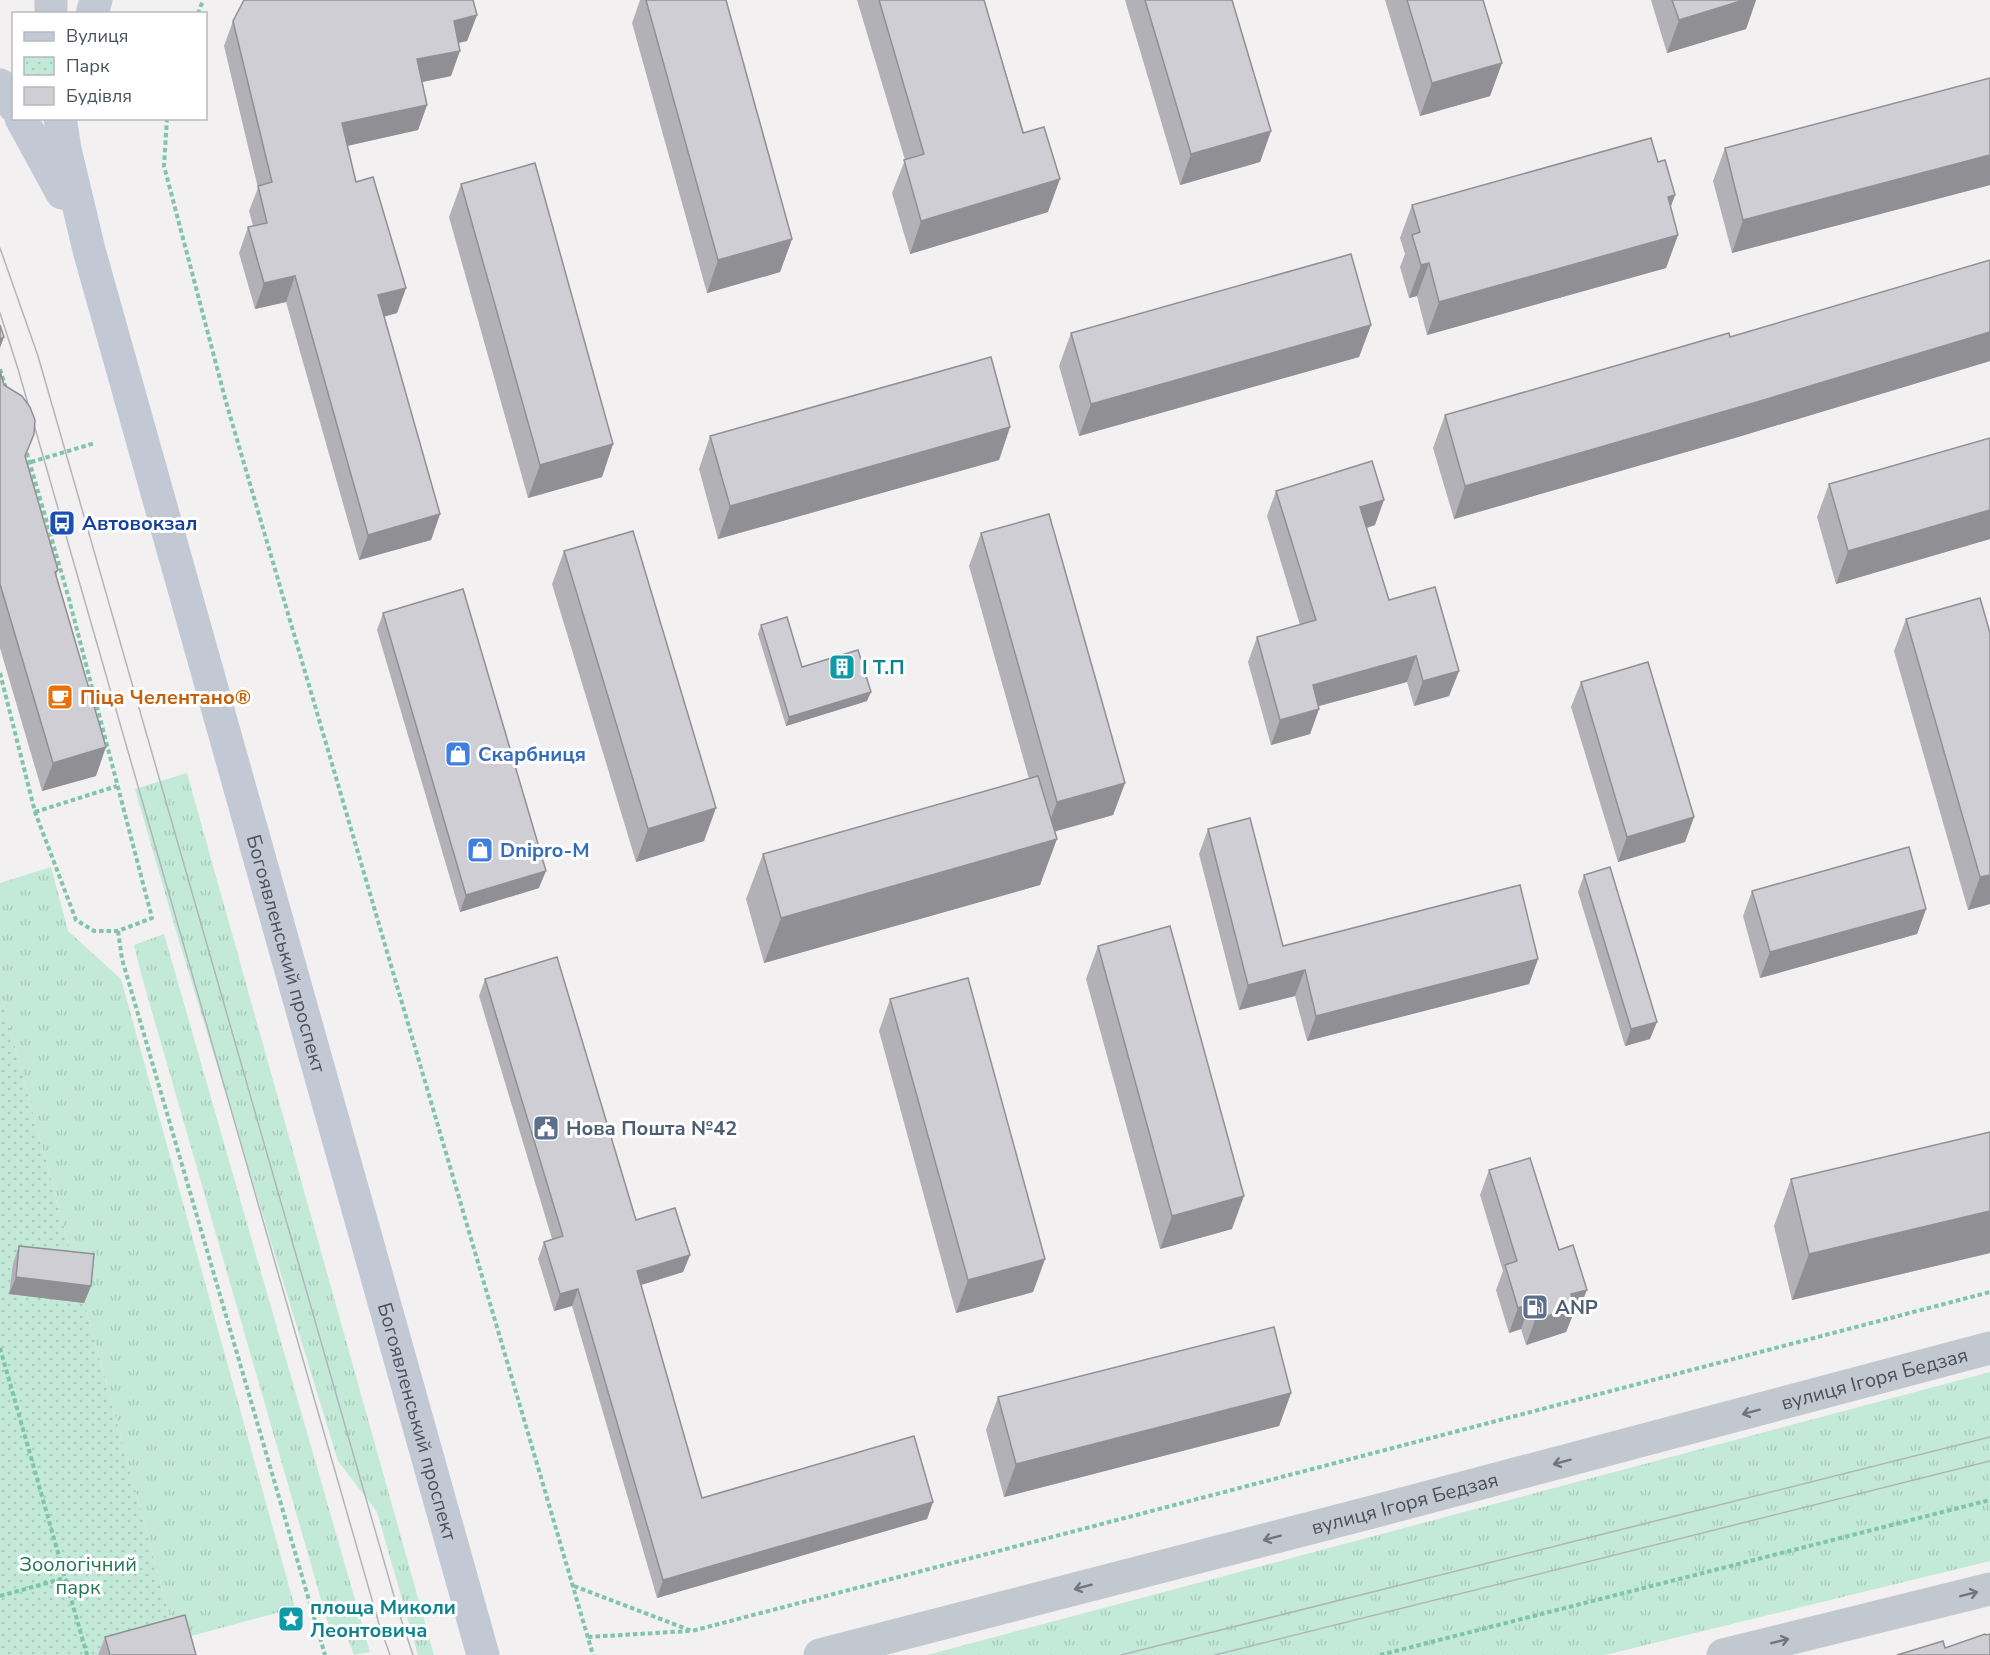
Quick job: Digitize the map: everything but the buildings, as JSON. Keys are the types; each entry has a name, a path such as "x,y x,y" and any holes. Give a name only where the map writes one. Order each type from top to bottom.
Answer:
{"main road":[{"path":"0,85 12,103"},
{"name":"Богоявленський проспект","path":"22,120 64,196 89,250"},
{"name":"Богоявленський проспект","path":"60,120 76,200 89,250 483,1655"},
{"path":"76,120 74,144 76,200"}],"street":[{"name":"вулиця Ігоря Бедзая","path":"820,1655 1376,1511 1990,1348"},
{"path":"1723,1655 1990,1589"}],"path":[{"path":"167,120 164,166 226,402 593,1655"},
{"path":"0,369 9,398"},
{"path":"0,673 35,812 76,920 94,931 118,931 152,918 69,599 31,462 23,441"},
{"path":"31,462 94,443"},
{"path":"60,602 69,599"},
{"path":"35,812 117,786"},
{"path":"118,931 122,959 326,1655"},
{"path":"588,1637 692,1631 1990,1292"},
{"path":"0,1348 87,1655 85,1655"},
{"path":"1380,1655 1990,1500"},
{"path":"0,1596 65,1578"},
{"path":"573,1586 692,1631"}],"green space":[{"path":"187,773 434,1655 418,1655 377,1512 338,1461 176,931 135,789"},
{"path":"51,867 68,931 121,979 295,1608 176,1640 0,992 0,883"},
{"path":"164,934 370,1652 354,1655 345,1630 331,1634 142,977 134,945"},
{"name":"Зоологічний парк","path":"0,992 176,1640 180,1655 0,1655"},
{"path":"1990,1372 1990,1561 1605,1655 927,1655"}],"tram line":[{"path":"0,248 38,356 398,1610 413,1655"},
{"path":"0,313 379,1624 390,1655"},
{"path":"1121,1655 1990,1437"},
{"path":"1215,1655 1990,1461"}],"place":[{"name":"Автовокзал","path":"62,523"},
{"name":"І Т.П","path":"842,667"},
{"name":"Піца Челентано®","path":"60,697"},
{"name":"Скарбниця","path":"458,754"},
{"name":"Dnipro-M","path":"480,850"},
{"name":"Нова Пошта №42","path":"546,1128"},
{"name":"ANP","path":"1535,1307"},
{"name":"площа Миколи Леонтовича","path":"291,1619"}]}
